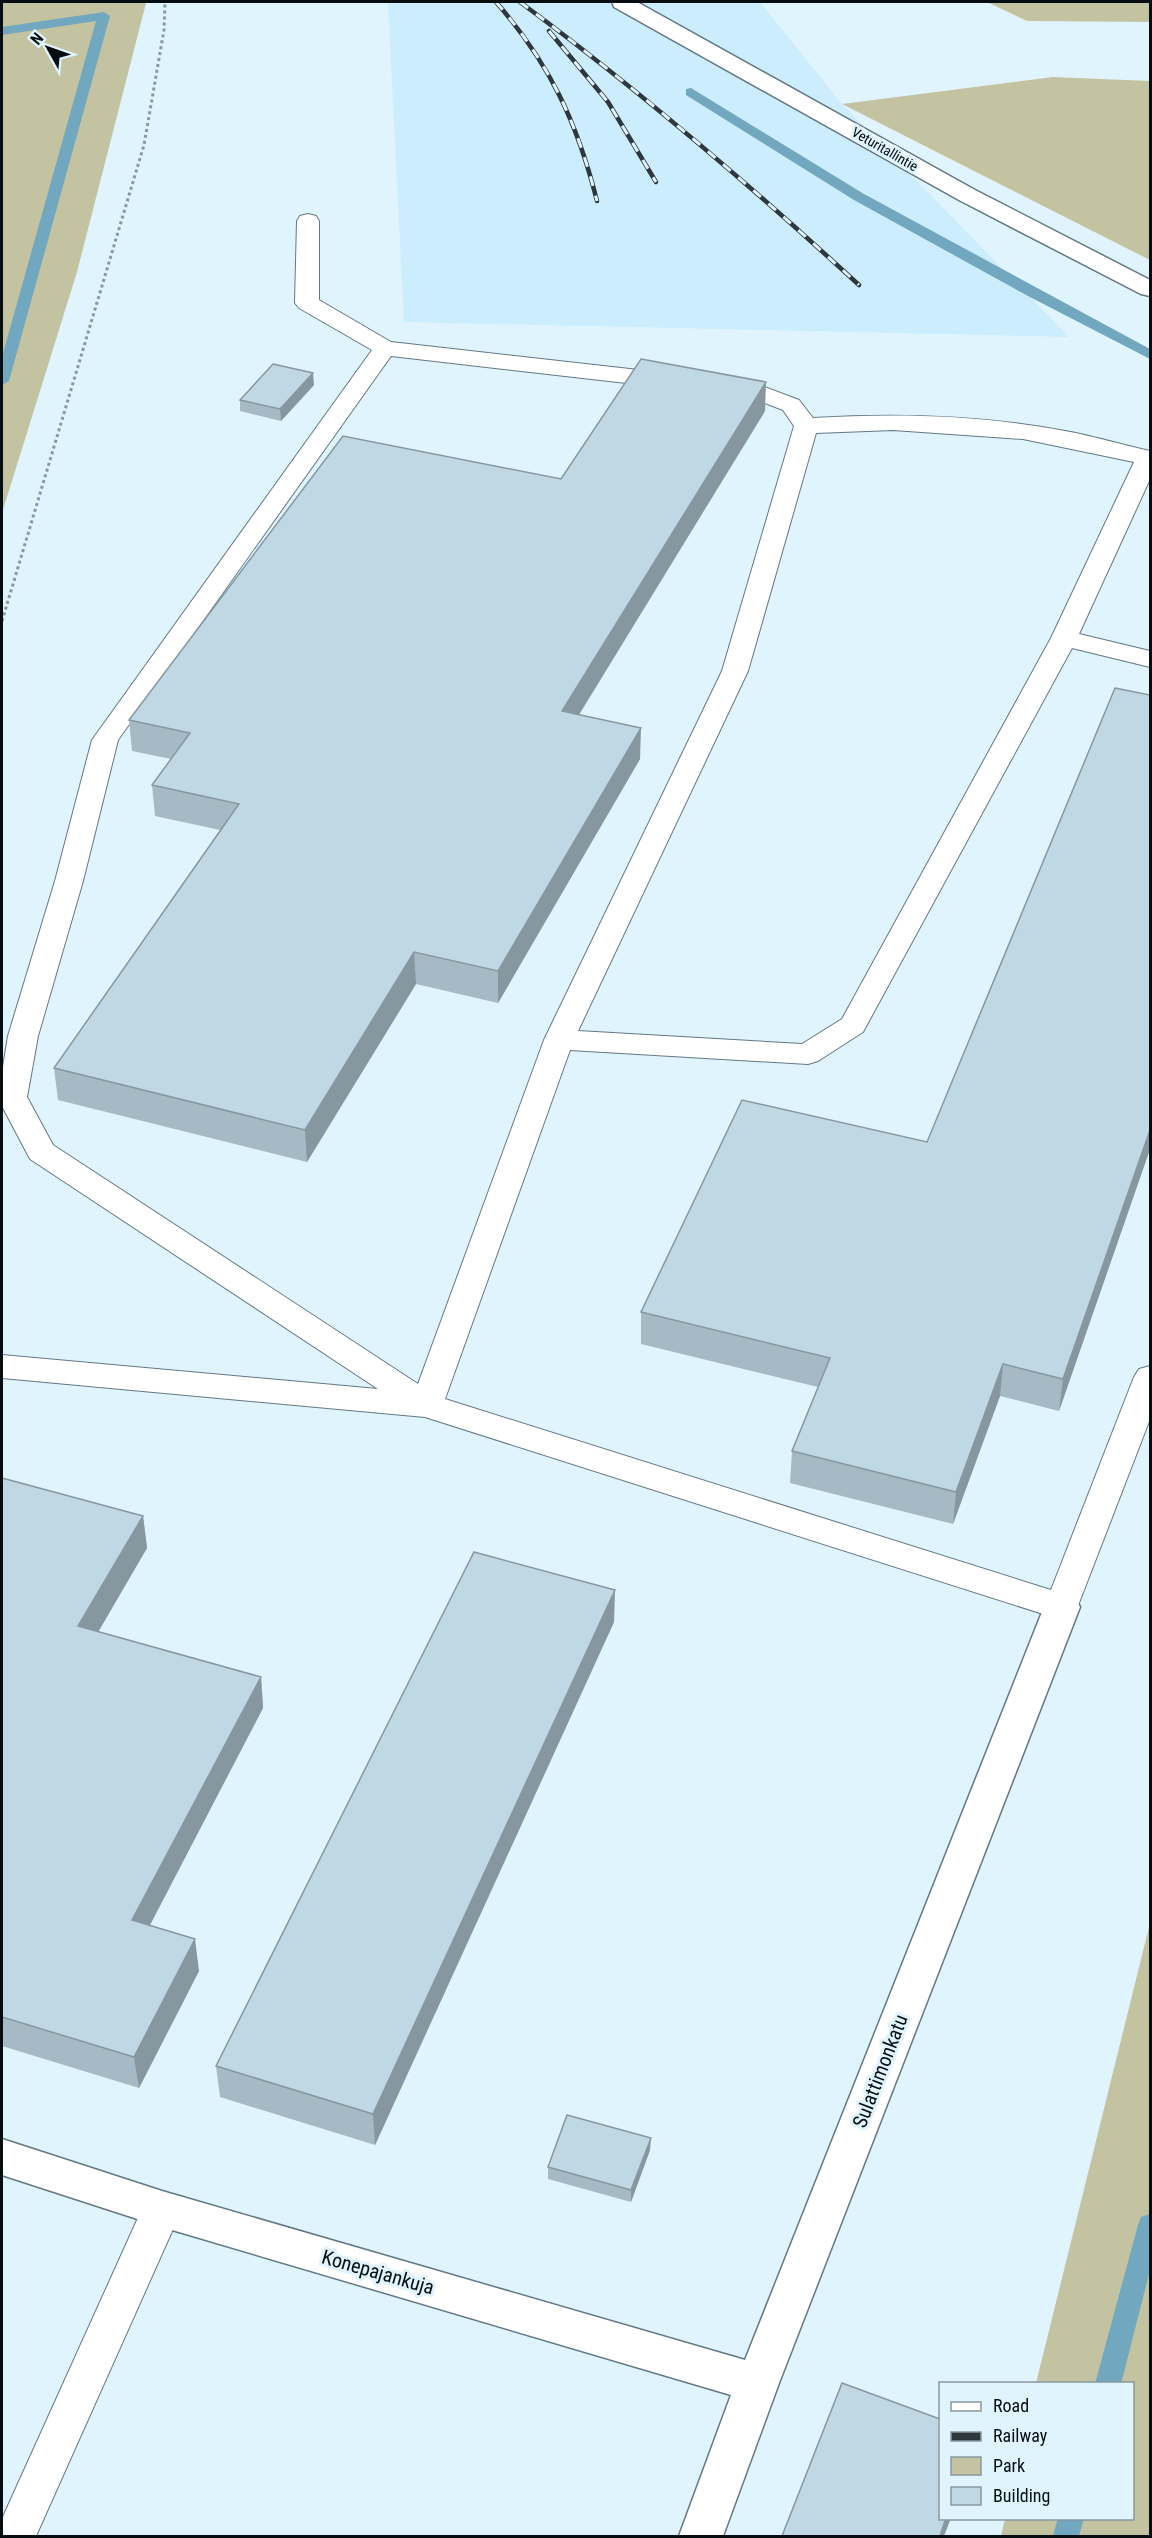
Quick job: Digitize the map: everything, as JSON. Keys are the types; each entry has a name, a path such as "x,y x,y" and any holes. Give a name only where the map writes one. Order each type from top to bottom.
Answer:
{"street":[{"name":"Veturitallintie","path":"622,2 967,195 1150,289"},
{"name":"Sulattimonkatu","path":"701,2536 757,2383 1062,1607"},
{"name":"Konepajankuja","path":"2,2157 162,2209 757,2383"}],"lane":[{"path":"308,221 307,303 385,348 754,390 791,405 806,426"},
{"path":"385,348 105,740 69,881 23,1036 12,1097 41,1152 426,1406"},
{"path":"560,1040 808,1054 853,1025 1064,638 1149,458 1063,438 986,425 874,421 806,426"},
{"path":"426,1406 560,1040 735,670 806,426"},
{"path":"1064,638 1150,659"},
{"path":"2,1367 426,1406 1062,1607 1150,1377"},
{"path":"15,2536 162,2209"}],"path":[{"path":"2,621 144,145 164,30 165,2"}],"shaded area":[{"path":"388,2 760,2 842,104 1069,337 404,322"}],"green space":[{"path":"2,2 150,2 146,3 77,272 2,513"},
{"path":"987,2 1150,2 1150,22 1027,21"},
{"path":"1053,77 1150,81 1150,260 842,104"},
{"path":"1150,1923 1150,2536 1001,2536 1005,2520 1134,2520 1134,2382 1036,2382"}],"building":[{"path":"641,359 766,382 562,711 641,728 498,971 414,952 305,1130 54,1068 239,804 152,785 190,733 129,720 343,436 561,479"},
{"path":"273,364 313,373 280,409 240,400"},
{"path":"1115,688 1150,695 1150,1130 1063,1379 1003,1364 956,1492 792,1451 830,1358 641,1312 742,1100 927,1142"},
{"path":"2,1478 143,1516 78,1626 261,1677 132,1920 195,1939 134,2057 2,2017"},
{"path":"474,1552 615,1590 373,2114 216,2066"},
{"path":"567,2115 651,2138 631,2190 548,2167"},
{"path":"842,2383 939,2419 939,2520 945,2520 940,2536 782,2536"}],"waterway":[{"path":"2,31 104,16 2,381"},
{"path":"691,92 859,197 1150,355"},
{"path":"1109,2382 1150,2225"},
{"path":"1066,2536 1070,2520"}],"railway":[{"path":"496,2 532,48 559,95 580,145 597,201"},
{"path":"520,2 608,69 693,139 859,285"},
{"path":"549,31 608,102 656,182"}]}
